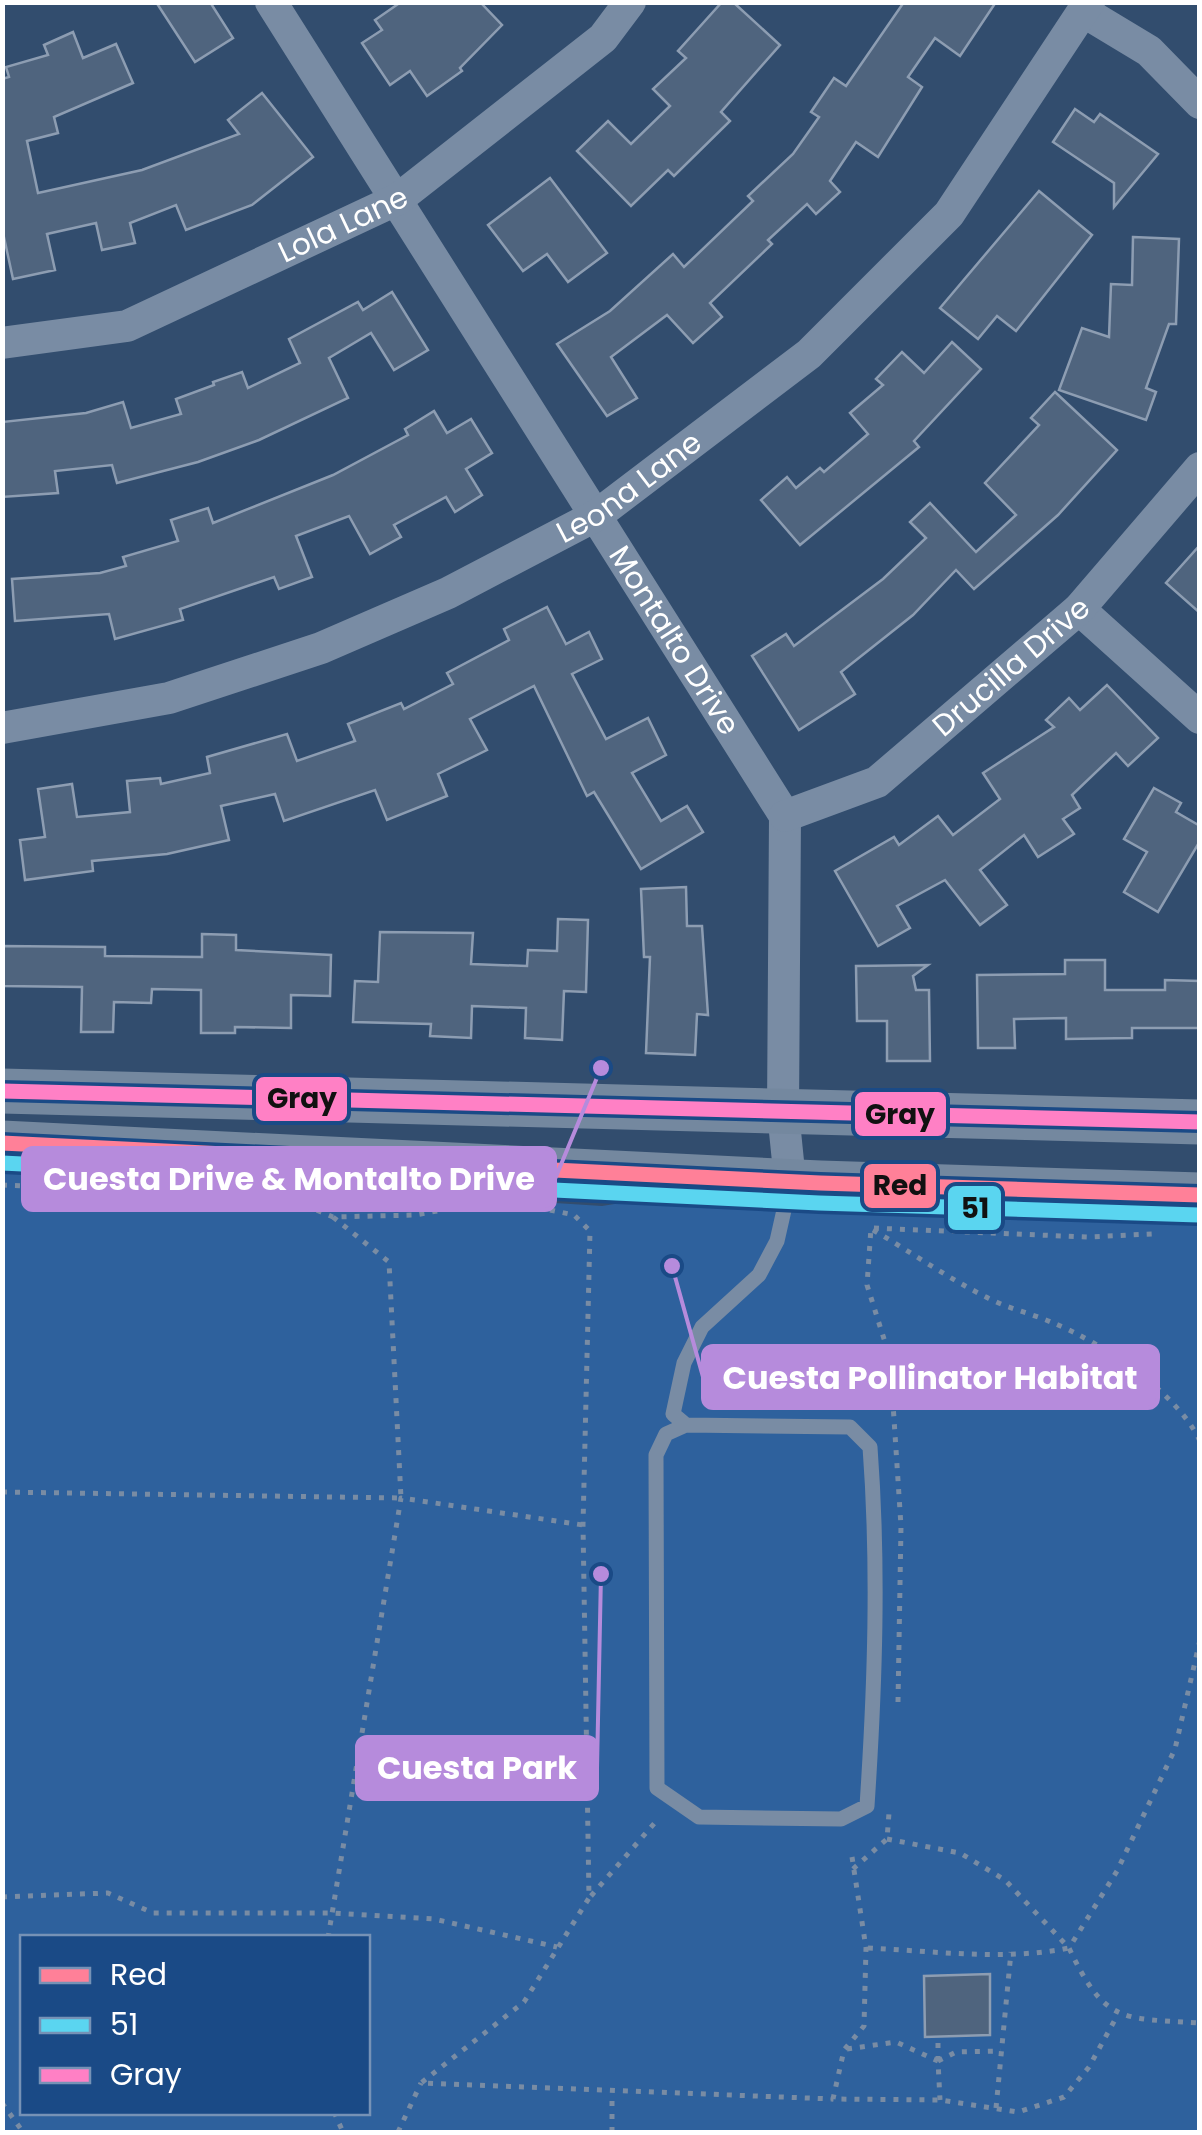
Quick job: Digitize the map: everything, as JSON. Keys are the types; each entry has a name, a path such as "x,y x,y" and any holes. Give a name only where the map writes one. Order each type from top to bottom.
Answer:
{"main road":[{"path":"2,1091 1200,1122"},
{"path":"2,1144 1200,1196"}],"street":[{"name":"Montalto Drive","path":"271,2 785,816"},
{"name":"Lola Lane","path":"2,343 127,326 398,199 603,38 630,2"},
{"path":"1087,8 1149,52 1200,103"},
{"name":"Leona Lane","path":"2,728 169,698 320,648 448,593 597,515 808,354 949,214 1087,8"},
{"name":"Drucilla Drive","path":"785,816 877,782 1079,610 1200,468"},
{"path":"1079,610 1200,718"},
{"path":"785,816 783,1112 790,1181"}],"lane":[{"path":"686,1425 673,1414 684,1363 702,1328 759,1274 776,1241 790,1181"},
{"path":"686,1425 850,1427 870,1447 877,1626 867,1806 841,1819 699,1817 657,1788 656,1455 666,1434 686,1425"}],"path":[{"path":"2,1186 81,1188"},
{"path":"278,1194 333,1216 390,1262 401,1498 328,1935"},
{"path":"333,1216 415,1215 472,1205"},
{"path":"538,1208 574,1214 590,1231 583,1525 588,1898"},
{"path":"857,1218 932,1269 1108,1351 1154,1386 1200,1441"},
{"path":"871,1228 1087,1237 1162,1234"},
{"path":"2,1492 401,1498 583,1525"},
{"path":"1069,1948 1117,1870 1175,1750 1200,1640"},
{"path":"398,2132 420,2083 524,2002 588,1898 675,1801"},
{"path":"887,1839 960,1852 1005,1880 1069,1948 1088,1988 1117,2016 1200,2023"},
{"path":"834,2100 844,2050 864,2026 866,1948 852,1857"},
{"path":"2,1898 108,1892 153,1913 331,1913 434,1919 558,1948"},
{"path":"866,1948 1011,1952 1069,1948"},
{"path":"996,2108 1011,1952"},
{"path":"420,2083 612,2094 940,2100 1018,2112 1064,2097 1089,2067 1117,2016"},
{"path":"938,2036 940,2100"},
{"path":"844,2050 896,2042 938,2062"},
{"path":"938,2062 956,2052 1000,2051"},
{"path":"612,2094 612,2132"},
{"path":"2,2103 24,2132"}],"shaded area":[{"path":"2,1168 602,1206 633,1201 1199,1210 1199,2132 3,2132"}],"building":[{"path":"156,2 210,2 233,38 195,62"},
{"path":"401,2 480,2 502,25 460,68 462,71 427,96 410,71 390,85 362,43 382,30 375,20"},
{"path":"722,2 733,2 780,45 721,112 730,121 674,176 668,170 631,206 577,151 608,121 631,144 670,106 653,89 686,58 678,51"},
{"path":"904,2 996,2 960,56 935,38 908,77 922,87 878,157 856,142 830,181 840,192 816,214 807,204 710,303 722,317 693,343 667,315 611,357 637,398 607,416 557,344 610,311 673,254 684,267 753,201 748,196 793,154 819,117 811,112 834,78 846,86"},
{"path":"73,32 83,58 116,44 133,83 54,117 58,133 27,141 38,193 142,170 239,134 228,120 262,93 313,157 252,205 186,230 176,205 130,223 135,243 102,250 96,223 47,234 55,270 13,279 2,228 2,79 9,77 6,67 48,55 44,45"},
{"path":"1075,109 1094,122 1100,114 1158,154 1114,207 1114,183 1053,142"},
{"path":"550,178 607,253 568,282 547,254 523,271 488,225"},
{"path":"1039,191 1092,235 1016,331 997,316 978,339 940,308"},
{"path":"1133,237 1179,239 1176,324 1169,324 1146,388 1156,392 1146,420 1059,390 1082,328 1109,337 1111,284 1132,285"},
{"path":"392,292 428,350 394,370 371,333 329,358 348,398 259,440 198,462 117,483 112,465 55,471 58,493 2,497 2,422 86,413 123,402 131,428 181,414 176,399 242,372 248,388 300,363 289,339 358,302 363,310"},
{"path":"952,342 981,369 914,441 919,447 800,545 761,500 787,477 796,488 820,468 824,472 868,434 850,413 883,385 876,379 902,352 924,373"},
{"path":"1055,392 1117,450 1058,515 974,589 956,570 913,615 841,672 855,694 799,730 752,656 786,634 794,646 883,579 926,538 910,522 930,503 976,552 1016,515 985,483 1039,425 1031,418"},
{"path":"434,411 447,433 471,419 492,453 466,469 482,495 455,512 446,497 394,525 401,537 370,554 349,516 296,536 312,577 279,589 274,577 180,609 183,620 115,639 109,614 15,621 12,579 100,573 126,566 123,557 178,541 171,520 208,508 213,523 333,475 408,435 405,429"},
{"path":"1200,545 1200,613 1166,583"},
{"path":"547,607 566,644 589,632 602,659 572,674 606,739 648,718 666,755 632,773 661,821 687,806 703,832 641,869 594,792 587,796 534,686 470,719 487,750 438,774 447,796 387,820 375,790 284,821 275,794 221,806 229,840 167,854 92,861 93,871 25,880 20,840 45,837 38,789 72,784 77,817 130,812 127,781 160,778 161,784 210,773 207,757 287,734 297,761 355,741 348,724 401,703 404,709 453,684 447,673 509,640 504,629"},
{"path":"1107,685 1158,738 1128,766 1116,753 1072,795 1080,808 1063,819 1074,834 1038,857 1024,835 980,870 1007,905 980,925 945,880 897,906 910,928 878,946 835,871 894,837 899,845 938,816 953,835 1000,799 983,773 1054,727 1046,720 1069,698 1080,710"},
{"path":"1154,788 1181,803 1176,812 1200,826 1200,841 1158,912 1124,892 1147,852 1124,839"},
{"path":"686,887 687,926 702,926 708,1015 697,1014 695,1055 646,1053 650,957 644,957 641,889"},
{"path":"558,919 588,920 586,992 564,991 562,1040 525,1038 526,1008 472,1006 471,1038 430,1036 431,1024 353,1022 355,981 378,982 380,932 473,933 471,964 527,966 528,950 557,951"},
{"path":"202,934 236,935 236,950 331,955 330,996 291,995 291,1028 235,1027 235,1033 201,1033 201,990 152,989 151,1003 114,1002 113,1032 81,1032 82,987 2,986 2,946 105,947 105,956 202,957"},
{"path":"1065,960 1105,960 1105,990 1165,990 1165,980 1200,981 1200,1028 1132,1028 1132,1038 1066,1039 1066,1018 1014,1019 1015,1048 978,1048 977,975 1065,974"},
{"path":"928,965 913,976 916,990 929,990 930,1061 887,1061 887,1021 857,1021 856,966"},
{"path":"990,1974 990,2035 925,2037 924,1976"}],"transit line":[{"name":"Gray","path":"2,1091 1200,1122"},
{"name":"Red","path":"2,1143 820,1183 1200,1195"},
{"name":"51","path":"2,1163 819,1203 1199,1215"}],"place":[{"name":"Cuesta Drive & Montalto Drive","path":"601,1068"},
{"name":"Cuesta Pollinator Habitat","path":"672,1266"},
{"name":"Cuesta Park","path":"601,1574"}]}
